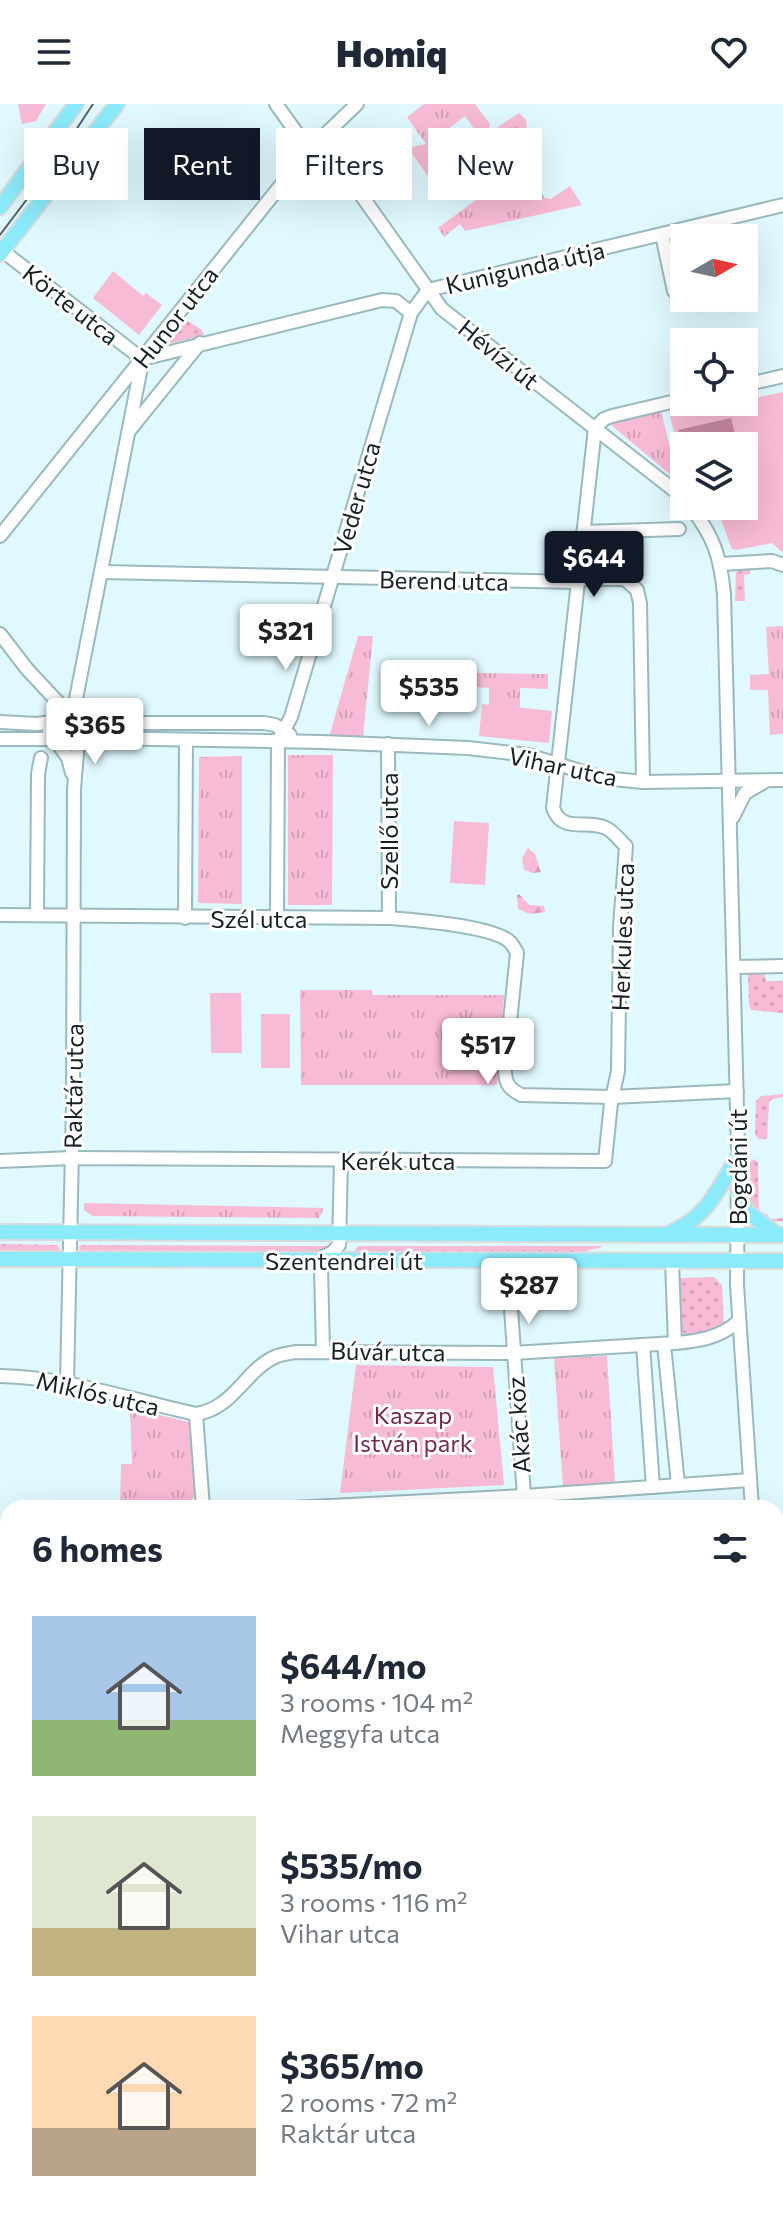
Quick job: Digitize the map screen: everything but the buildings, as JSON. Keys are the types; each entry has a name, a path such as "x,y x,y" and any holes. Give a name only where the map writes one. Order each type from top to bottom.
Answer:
{"main road":[{"path":"0,207 76,104"},
{"path":"1,251 117,104"},
{"path":"666,1235 701,1215 738,1156"},
{"path":"738,1190 746,1211 780,1235"},
{"name":"Szentendrei út","path":"0,1232 780,1235"},
{"name":"Szentendrei út","path":"0,1259 783,1261"}],"street":[{"name":"Hévízi út","path":"276,104 299,128"},
{"name":"Hunor utca","path":"331,128 357,104"},
{"name":"Hunor utca","path":"0,536 276,192"},
{"name":"Hévízi út","path":"364,200 442,309 670,487"},
{"name":"Kunigunda útja","path":"411,313 428,290 783,205"},
{"path":"662,235 670,272"},
{"name":"Körte utca","path":"1,251 142,359"},
{"path":"65,717 102,572 142,359 382,300 396,301 411,313"},
{"name":"Veder utca","path":"277,918 281,736 295,703 411,313"},
{"path":"128,432 200,343"},
{"path":"758,382 783,376"},
{"path":"558,765 595,428 612,416 670,402"},
{"path":"699,520 715,543 721,564 772,561 783,565"},
{"path":"583,532 679,529"},
{"name":"Bogdáni út","path":"721,564 730,780 738,1156 737,1262 751,1500"},
{"name":"Berend utca","path":"102,572 399,580 578,582 614,577 625,579 637,590 640,603 643,782"},
{"path":"0,634 65,717"},
{"name":"Vihar utca","path":"0,722 65,717 103,723 264,723 275,725 281,736 300,741 528,755 603,778 643,782 777,780"},
{"name":"Raktár utca","path":"67,1382 74,789 78,741 82,735 65,717 49,731 71,766 74,789"},
{"path":"0,739 56,742 69,746 95,738 186,740 281,736"},
{"path":"185,918 186,740"},
{"name":"Szellő utca","path":"388,744 389,918"},
{"path":"37,915 38,774 41,758"},
{"name":"Herkules utca","path":"558,765 553,808 556,818 564,823 606,828 626,846 620,942 618,1071 612,1097"},
{"name":"Bogdáni út","path":"731,825 745,793 777,780"},
{"name":"Szél utca","path":"0,915 389,918 488,932 513,945 518,961 505,1081 511,1090 521,1095 612,1097"},
{"path":"734,967 783,966"},
{"path":"612,1097 737,1091"},
{"name":"Kerék utca","path":"0,1161 72,1158 605,1161 612,1097"},
{"path":"313,1260 324,1258 339,1245 341,1161"},
{"path":"313,1260 321,1268 323,1350"},
{"name":"Akác köz","path":"524,1260 510,1267 524,1496"},
{"path":"672,1261 670,1344 678,1485"},
{"name":"Búvár utca","path":"196,1414 216,1409 277,1356 323,1350 513,1353 670,1344 716,1336 739,1321"},
{"path":"643,1345 653,1487"},
{"name":"Miklós utca","path":"0,1376 40,1377 67,1382 196,1414"},
{"path":"196,1414 202,1500"},
{"path":"446,1500 750,1480"}],"green space":[{"path":"18,104 46,104 36,121 22,124"},
{"path":"424,104 475,104 490,124 489,128 473,128 465,116 449,128 428,128 428,176 412,154 412,147 426,144 407,117"},
{"path":"519,113 526,120 527,128 498,128"},
{"path":"570,186 582,205 465,231 460,224 444,237 438,228 476,200 542,200 542,194 551,199"},
{"path":"113,271 143,296 146,293 162,305 139,335 93,298"},
{"path":"182,317 202,330 204,335 164,345 162,342"},
{"path":"783,392 783,553 772,543 732,549 721,520 758,520 758,432 674,432 670,416 758,416 758,397"},
{"path":"661,411 670,448 670,474 612,426 613,422"},
{"path":"750,568 750,574 744,575 745,601 735,601 736,572"},
{"path":"783,626 783,734 770,735 768,690 750,690 750,675 769,674 766,627"},
{"path":"358,636 373,636 363,737 329,737"},
{"path":"476,673 548,674 548,689 520,688 520,708 489,705 489,688 476,687"},
{"path":"482,704 552,711 549,743 479,736"},
{"path":"62,720 70,720 75,729 73,736 62,738 57,733 57,725"},
{"path":"288,755 333,755 332,905 288,905"},
{"path":"242,756 242,904 198,903 199,757"},
{"path":"454,821 489,823 485,885 450,883"},
{"path":"528,848 535,854 541,872 524,870 522,858"},
{"path":"519,894 529,905 544,906 545,912 530,914 518,909"},
{"path":"764,972 766,981 783,981 783,1013 751,1010 748,975"},
{"path":"300,990 372,990 373,995 504,995 497,1085 301,1085"},
{"path":"210,993 241,993 242,1053 211,1053"},
{"path":"261,1014 290,1014 290,1068 261,1068"},
{"path":"783,1094 783,1097 772,1099 769,1103 767,1139 758,1139 755,1134 756,1101 761,1096"},
{"path":"754,1159 758,1162 759,1212 767,1214 770,1219 783,1218 783,1221 768,1222 751,1208 750,1162"},
{"path":"84,1203 324,1208 319,1218 93,1216 84,1210"},
{"path":"0,1244 57,1245 60,1249 56,1253 0,1252"},
{"path":"79,1246 328,1246 324,1254 80,1252"},
{"path":"358,1246 602,1247 578,1253 353,1254"},
{"path":"714,1277 722,1285 724,1325 692,1338 683,1333 680,1322 680,1278"},
{"path":"607,1356 615,1482 563,1487 554,1358"},
{"name":"Kaszap István park","path":"356,1365 493,1367 504,1485 340,1493"},
{"path":"130,1408 189,1422 195,1496 192,1500 120,1500 121,1464 132,1464"}],"shaded area":[{"path":"731,418 734,432 678,432"}],"tram line":[{"path":"0,235 55,162 93,104"}]}
